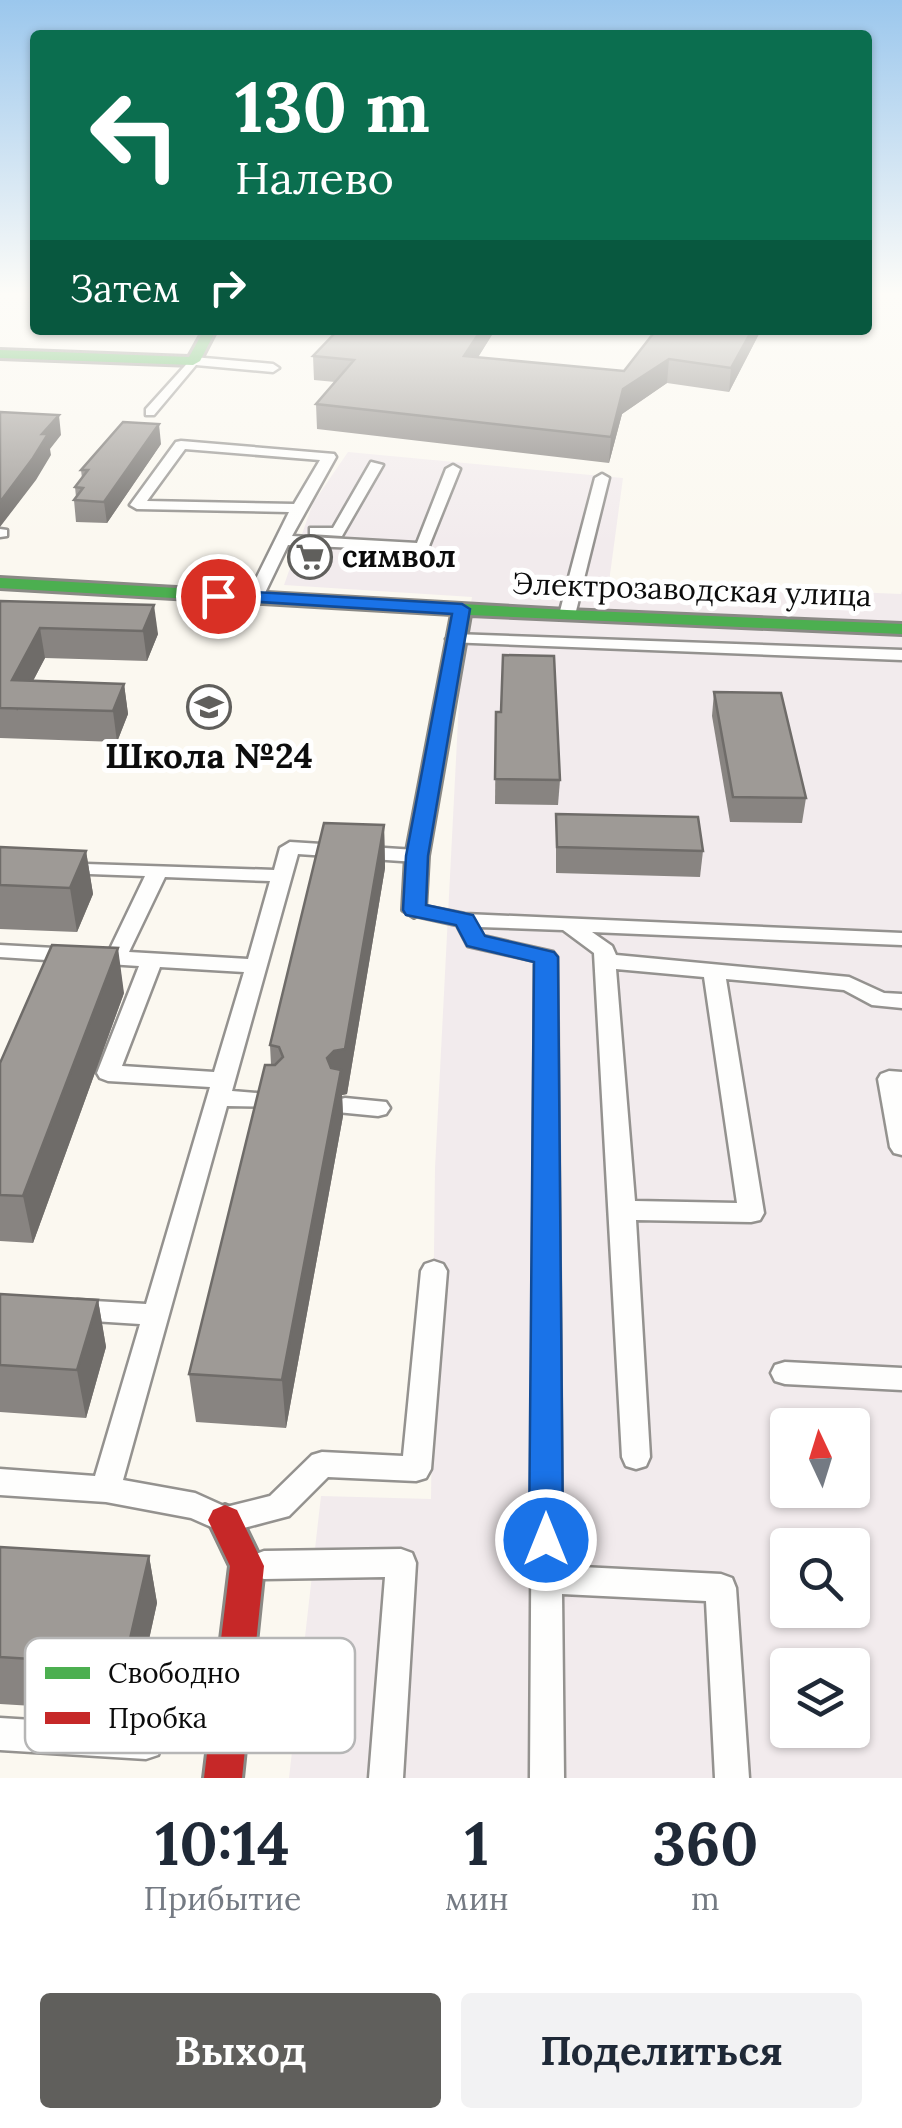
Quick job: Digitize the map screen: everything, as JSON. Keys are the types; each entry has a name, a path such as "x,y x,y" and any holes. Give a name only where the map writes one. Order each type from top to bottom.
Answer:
{"street":[{"name":"Электрозаводская улица","path":"0,583 567,615 902,629"},
{"path":"414,910 417,856 462,609"},
{"path":"225,1520 246,1566 238,1638"},
{"path":"223,1778 226,1753"}],"lane":[{"path":"150,412 179,378"},
{"path":"254,598 298,508 329,457 182,445 138,505 298,508"},
{"path":"285,535 337,533 376,465"},
{"path":"285,535 422,548 454,469"},
{"path":"567,615 602,478"},
{"path":"701,648 708,621"},
{"path":"454,638 902,655"},
{"path":"106,1489 290,848 417,856"},
{"path":"40,866 282,876"},
{"path":"116,956 158,871"},
{"path":"414,910 465,920 902,939"},
{"path":"465,920 475,941 546,957 547,1778"},
{"path":"568,924 604,951 636,1457"},
{"path":"0,974 5,951 256,966"},
{"path":"152,958 108,1072 221,1089 271,1101"},
{"path":"605,962 849,984 880,1000 902,1001"},
{"path":"622,1210 751,1213 714,972"},
{"path":"902,1080 889,1079 902,1147"},
{"path":"345,1106 378,1108"},
{"path":"0,1482 106,1489 195,1506 225,1520 279,1507 322,1464 416,1468 434,1272"},
{"path":"58,1308 156,1315"},
{"path":"785,1372 902,1379"},
{"path":"246,1566 401,1563 386,1778"},
{"path":"546,1578 721,1588 732,1778"},
{"path":"0,1734 25,1736"}],"shaded area":[{"path":"348,452 623,478 609,582 901,594 902,591 902,1778 289,1778 292,1753 355,1753 355,1638 305,1638 321,1496 431,1499 435,1168 461,662 472,597 284,585 313,503"}],"building":[{"path":"338,378 640,378 623,389 611,437 316,404"},
{"path":"0,412 59,415 42,434 48,434 0,502"},
{"path":"123,422 159,424 104,502 74,500 83,488 75,487 88,470 81,470"},
{"path":"0,601 154,605 143,631 40,628 12,680 124,684 113,711 0,708"},
{"path":"503,655 554,656 560,780 495,779 496,712 501,712"},
{"path":"714,692 781,693 806,798 733,797"},
{"path":"556,814 698,817 703,851 557,847"},
{"path":"324,823 384,825 345,1049 334,1051 327,1058 331,1068 341,1070 282,1380 189,1374 265,1065 275,1065 283,1057 279,1047 270,1045"},
{"path":"0,847 86,851 70,888 0,885"},
{"path":"52,945 118,948 23,1196 0,1195 0,1063"},
{"path":"0,1294 98,1300 77,1370 0,1365"},
{"path":"0,1547 149,1556 130,1638 25,1638 25,1659 0,1657"}],"traffic: fast":[{"path":"0,583 567,615 902,629"},
{"path":"414,910 417,856 462,609"}],"traffic: jam":[{"path":"225,1520 247,1566 239,1638"},
{"path":"223,1778 226,1753"}],"place":[{"name":"символ","path":"310,557"},
{"name":"Школа №24","path":"209,707"}],"route":[{"path":"218,596 462,609 417,856 414,910 465,920 475,941 546,957 546,1540"}]}
